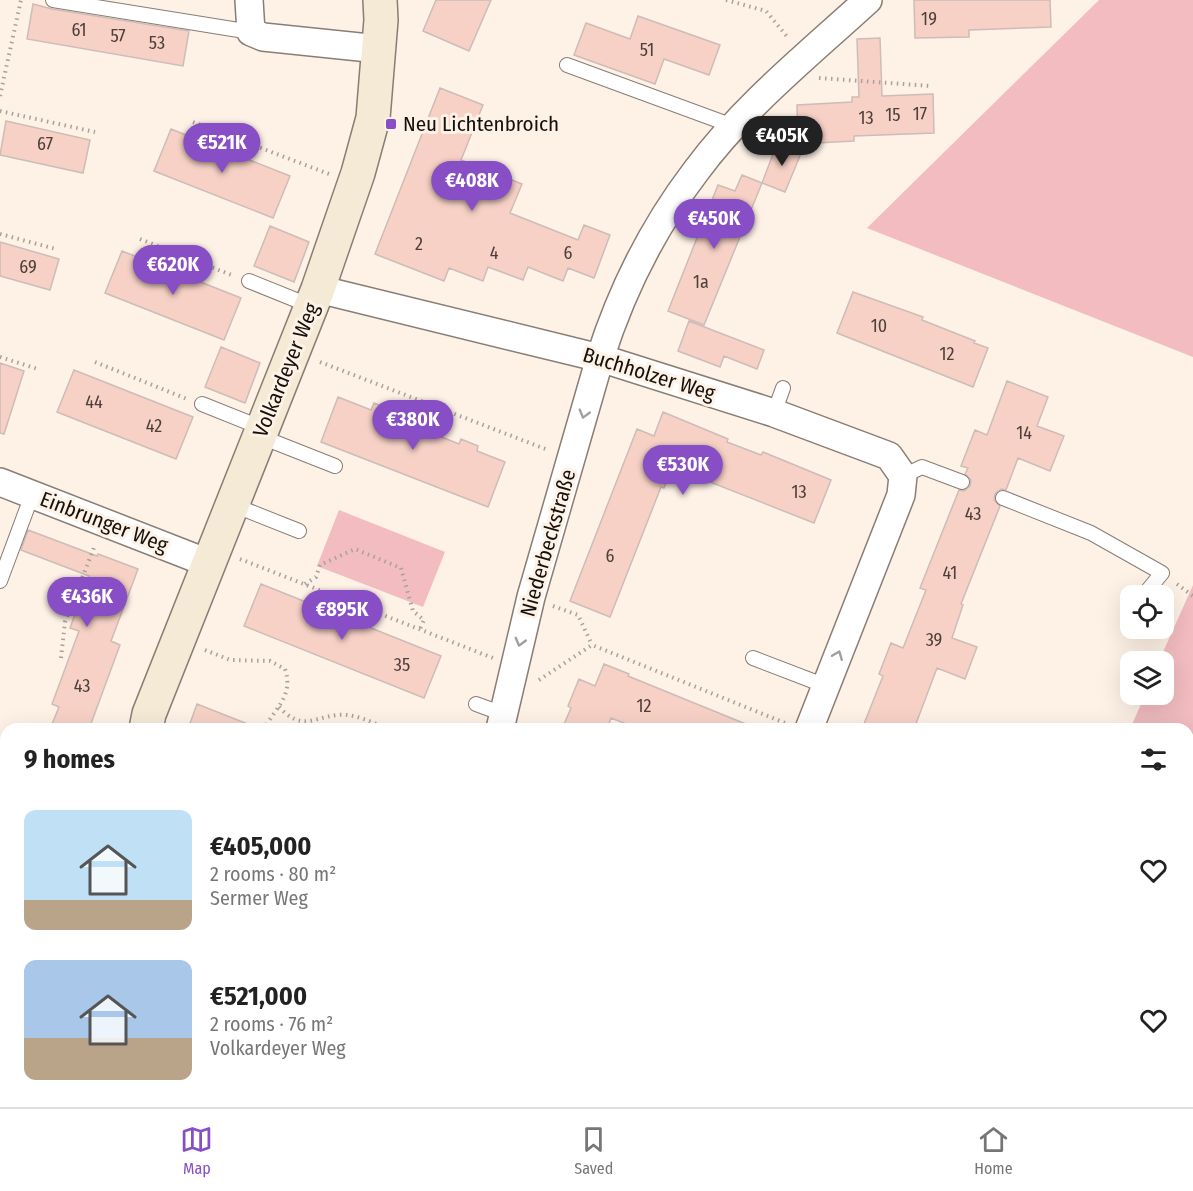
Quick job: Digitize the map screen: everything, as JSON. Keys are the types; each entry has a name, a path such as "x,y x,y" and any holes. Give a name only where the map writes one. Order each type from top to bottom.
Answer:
{"street":[{"path":"249,0 251,32 263,37 379,49"},
{"name":"Volkardeyer Weg","path":"147,723 231,504 315,297 355,184 373,118 379,49 380,0"},
{"name":"Niederbeckstraße","path":"502,715 531,597 610,325 654,237 696,171 733,126 868,0"},
{"name":"Buchholzer Weg","path":"315,297 600,358 778,400 889,456 903,476"},
{"path":"801,723 826,686 851,598 901,495 903,476"},
{"name":"Einbrunger Weg","path":"0,482 104,522 211,556"}],"lane":[{"path":"53,0 251,32"},
{"path":"567,65 733,126"},
{"path":"249,281 315,297"},
{"path":"202,404 335,466"},
{"path":"903,476 922,467 962,482"},
{"path":"0,581 32,495"},
{"path":"1003,498 1090,533 1162,573 1152,585"},
{"path":"231,504 299,531"},
{"path":"753,658 826,686"},
{"path":"476,704 502,715"}],"path":[{"path":"0,96 21,0"},
{"path":"726,0 766,11 810,77 932,86"},
{"path":"0,111 94,132"},
{"path":"193,122 355,184"},
{"path":"0,234 56,249"},
{"path":"140,239 249,281"},
{"path":"293,351 571,459"},
{"path":"0,357 38,369"},
{"path":"95,362 202,404"},
{"path":"61,658 65,622 104,522"},
{"path":"305,584 316,577 320,565 355,549 401,568 414,611 424,620 420,629"},
{"path":"211,556 305,584 514,666"},
{"path":"531,597 578,615 592,645 788,723"},
{"path":"178,640 230,660 242,662 262,660 278,664 285,669 289,679 286,693 268,723"},
{"path":"502,715 592,645"},
{"path":"279,707 286,715 298,720 316,721 337,715 351,716 370,723"}],"shaded area":[{"path":"1099,0 1193,0 1193,357 867,228"},
{"path":"339,510 445,552 423,607 317,566"},
{"path":"1193,585 1193,723 1133,723 1141,705 1174,705 1174,651 1163,651 1169,639 1174,639 1174,627"}],"building":[{"path":"436,0 491,0 469,51 423,31"},
{"path":"914,0 1050,0 1051,27 969,30 969,37 915,38"},
{"path":"33,4 189,31 183,66 27,39"},
{"path":"638,16 720,45 709,75 664,59 655,84 574,55 586,23 630,39"},
{"path":"880,38 882,96 933,94 934,133 854,136 854,141 798,144 797,105 852,102 852,97 859,97 857,39"},
{"path":"440,88 483,105 461,160 522,184 510,213 578,240 584,225 610,235 594,278 568,268 563,281 528,267 523,280 488,267 483,281 449,268 444,281 375,254"},
{"path":"6,121 90,140 83,173 0,155"},
{"path":"171,129 290,176 273,218 154,171"},
{"path":"778,141 802,151 785,192 762,183"},
{"path":"742,175 762,183 704,325 668,311 718,185 735,191"},
{"path":"270,226 309,242 294,282 254,266"},
{"path":"0,242 59,259 50,290 0,276"},
{"path":"122,251 241,298 224,340 105,293"},
{"path":"853,292 923,317 922,320 988,348 973,387 837,333"},
{"path":"689,321 764,350 757,369 724,356 720,367 678,351"},
{"path":"221,347 260,363 245,403 205,387"},
{"path":"0,363 24,371 4,434 0,433"},
{"path":"74,370 193,417 176,459 57,412"},
{"path":"1007,381 1048,397 1037,426 1064,436 1050,471 1018,458 1006,490 1001,489 995,494 994,500 1000,506 961,604 963,605 952,638 977,647 965,679 937,668 916,723 864,723 883,676 879,674 891,643 903,648 926,590 920,588 959,490 964,491 970,486 971,480 965,474 968,468 961,466 975,430 987,435"},
{"path":"338,397 371,410 374,403 391,410 389,416 459,444 461,439 478,446 477,451 505,462 488,507 321,442"},
{"path":"663,412 728,439 727,442 761,455 763,452 831,480 814,523 672,467 664,488 661,487 610,617 570,601 637,429 654,436"},
{"path":"28,530 138,569 111,641 120,645 91,723 52,723 59,707 52,704 79,631 70,628 89,576 21,550"},
{"path":"261,584 441,656 424,698 244,626"},
{"path":"604,664 743,723 624,723 611,718 609,723 565,723 571,708 568,706 579,679 595,686"},
{"path":"197,704 245,723 190,723"}],"place":[{"name":"Neu Lichtenbroich","path":"391,124"}]}
